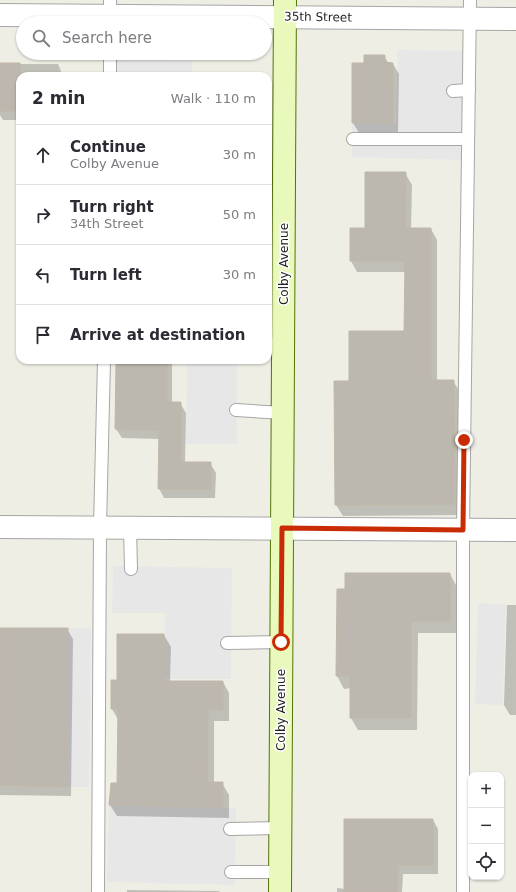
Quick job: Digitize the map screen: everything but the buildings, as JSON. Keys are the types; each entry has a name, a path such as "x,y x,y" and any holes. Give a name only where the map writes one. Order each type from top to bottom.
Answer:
{"main road":[{"name":"Colby Avenue","path":"280,882 283,413 276,344 285,8"}],"street":[{"name":"35th Street","path":"0,15 285,8 470,9 516,18"},
{"path":"0,527 516,530"}],"lane":[{"path":"463,892 463,530 470,9"},
{"path":"110,60 110,72"},
{"path":"453,91 469,90"},
{"path":"353,139 468,140"},
{"path":"98,892 100,528 104,364"},
{"path":"236,410 283,413"},
{"path":"130,528 131,569"},
{"path":"227,643 281,642"},
{"path":"230,829 280,828"},
{"path":"231,872 280,882"}],"shaded area":[{"path":"398,50 464,51 463,160 352,157 352,123 396,124"},
{"path":"117,60 192,61 192,72 116,72"},
{"path":"187,364 237,364 237,444 186,444"},
{"path":"113,566 232,568 231,679 164,679 165,613 112,613"},
{"path":"478,603 506,604 503,705 475,704"},
{"path":"68,628 91,628 89,787 66,787"},
{"path":"109,805 236,808 235,885 107,882"}],"route":[{"path":"281,642 282,528 463,530 464,440"}]}
